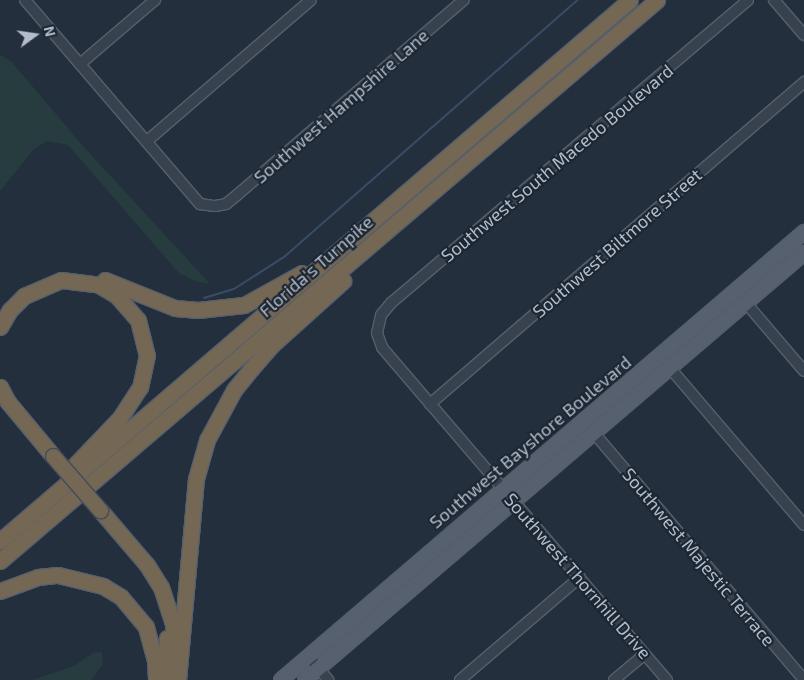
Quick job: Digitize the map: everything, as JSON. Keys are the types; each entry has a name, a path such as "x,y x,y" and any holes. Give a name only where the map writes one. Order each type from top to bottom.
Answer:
{"highway":[{"name":"Florida's Turnpike","path":"0,540 630,0"},
{"name":"Florida's Turnpike","path":"0,561 657,0"},
{"path":"177,680 196,479 207,440 220,415 234,390 272,345 410,220 441,186"},
{"path":"0,312 20,289 39,279 61,273 102,279 175,308 224,310 263,297 339,249"},
{"path":"0,327 15,305 42,286 61,280 83,281 99,285 130,308 144,335 148,355 140,387 120,418 0,540"},
{"path":"0,387 8,402 50,459"},
{"path":"0,403 147,565 161,587 173,624 177,680"},
{"path":"97,512 143,572 160,604 168,646 165,680"},
{"path":"0,591 38,577 58,575 103,586 128,604 146,627 155,660 156,680"}],"main road":[{"name":"Southwest Bayshore Boulevard","path":"281,680 804,232"},
{"name":"Southwest Bayshore Boulevard","path":"305,680 804,253"},
{"path":"670,368 674,350 712,319 714,309"},
{"path":"608,421 609,413 643,385 645,378 642,371"}],"street":[{"path":"25,0 147,141 311,0"},
{"path":"80,64 155,0"},
{"name":"Southwest Hampshire Lane","path":"147,141 200,204 215,206 226,204 464,0"},
{"name":"Southwest South Macedo Boulevard","path":"377,333 381,315 391,303 748,0"},
{"path":"774,0 804,35"},
{"name":"Southwest Biltmore Street","path":"430,404 804,82"},
{"path":"746,303 804,371"},
{"name":"Southwest Thornhill Drive","path":"377,333 382,347 667,680"},
{"path":"670,368 804,525"},
{"name":"Southwest Majestic Terrace","path":"594,433 804,680"},
{"path":"460,680 580,577"},
{"path":"614,680 645,654"},
{"path":"309,657 328,680"}],"green space":[{"path":"0,55 11,61 83,146 210,284 195,281 179,273 68,145 47,141 34,149 0,191"},
{"path":"102,652 103,664 91,680 32,680 74,666 93,653"}],"waterway":[{"path":"204,298 234,289 284,257 578,0"}]}
